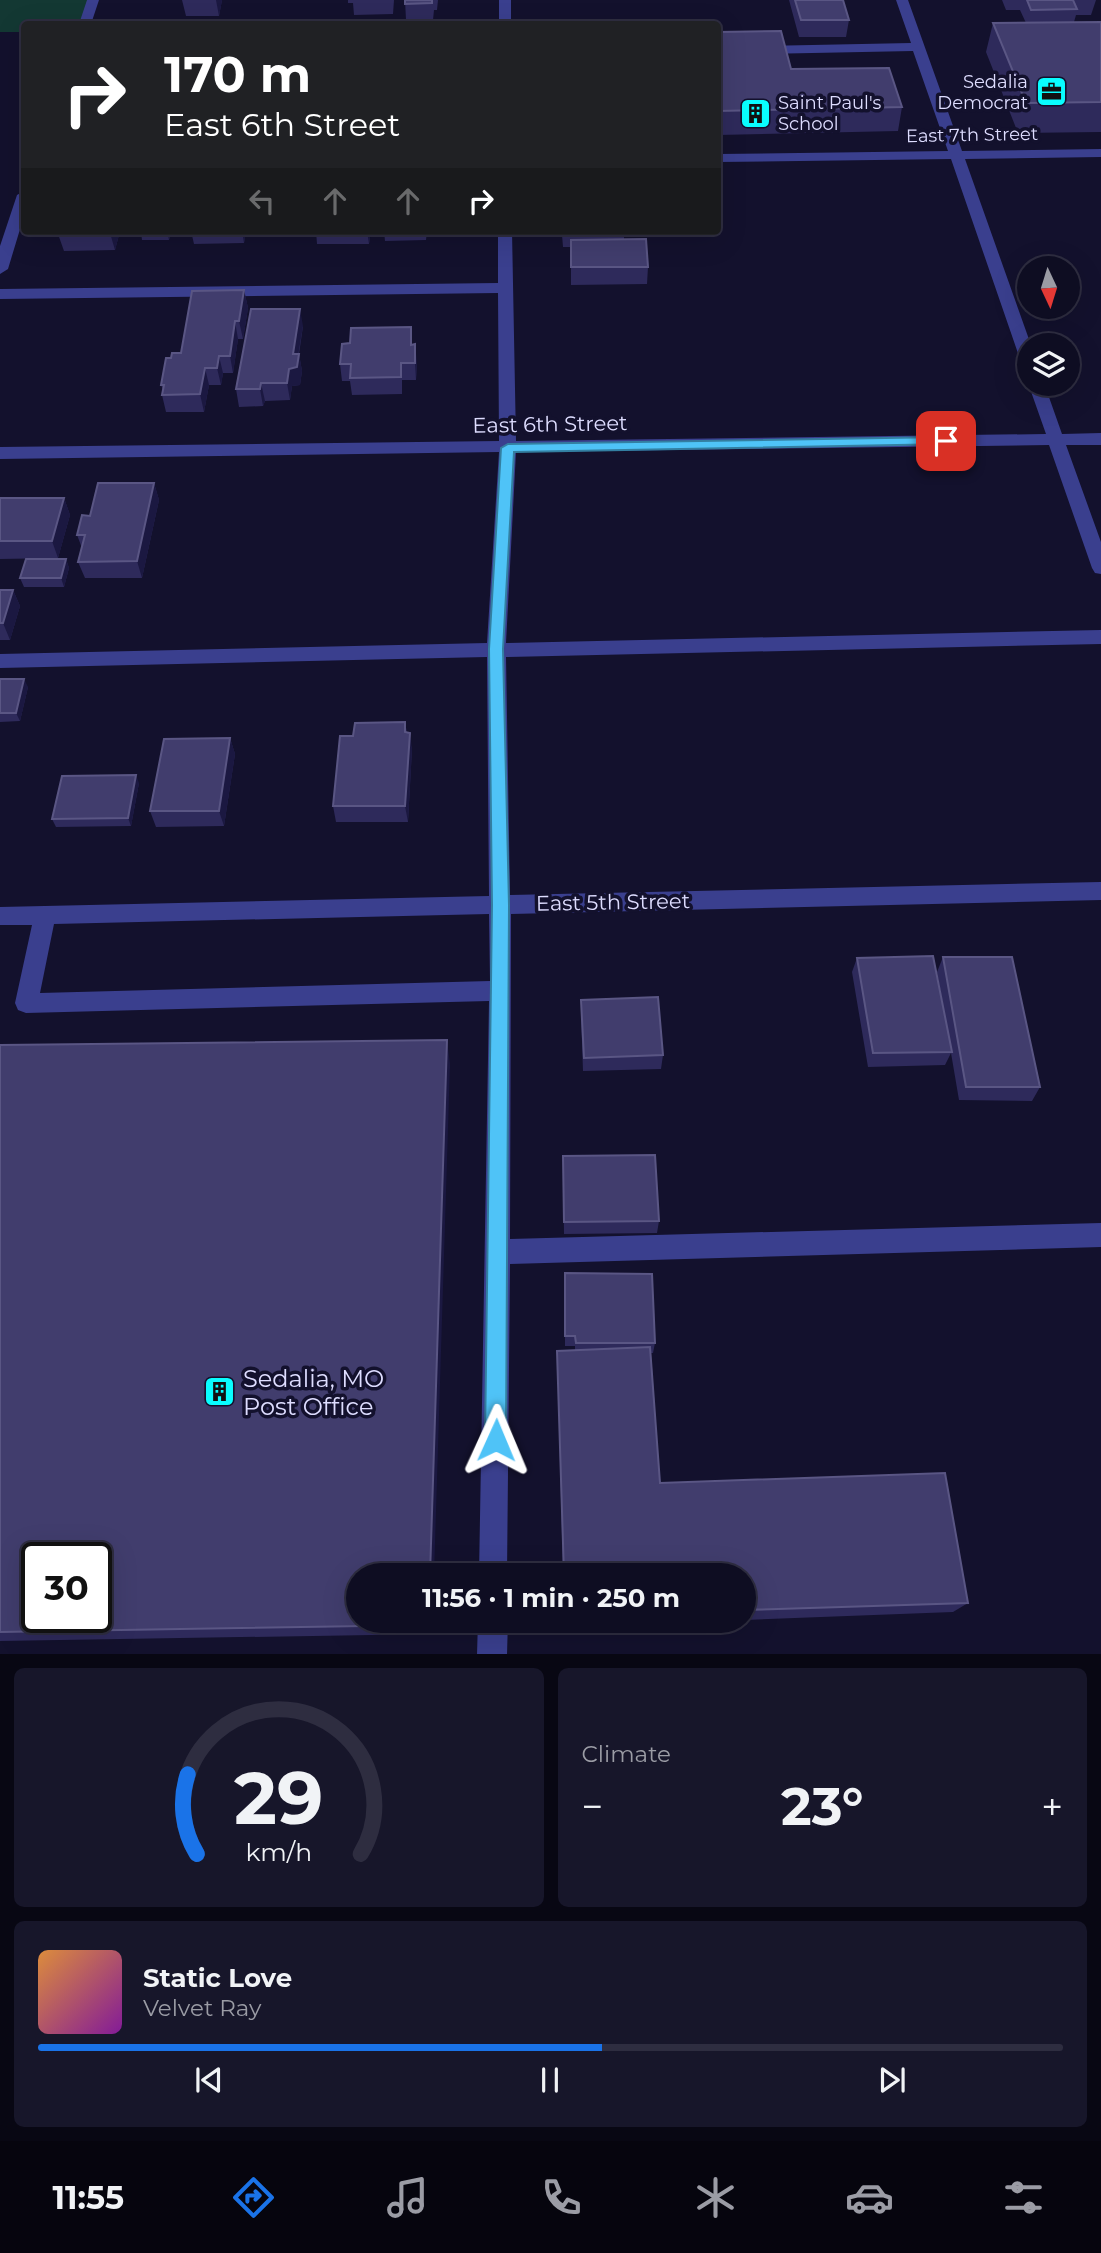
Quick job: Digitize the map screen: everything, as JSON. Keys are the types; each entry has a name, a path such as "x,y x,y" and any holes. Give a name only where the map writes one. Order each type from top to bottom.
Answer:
{"street":[{"path":"86,21 93,0"},
{"path":"505,0 505,21"},
{"path":"902,0 1019,333"},
{"path":"721,51 918,47"},
{"name":"East 7th Street","path":"721,158 1101,153"},
{"path":"0,270 21,204"},
{"path":"493,1563 499,1252 501,905 496,649 508,448 505,235"},
{"path":"0,294 505,288"},
{"path":"1041,396 1101,568"},
{"name":"East 6th Street","path":"0,453 1101,439"},
{"path":"0,662 1101,637"},
{"name":"East 5th Street","path":"0,916 1101,891"},
{"path":"45,915 26,1003 500,991"},
{"path":"499,1252 1101,1235"},
{"path":"492,1654 493,1633"}],"green space":[{"path":"0,0 93,0 85,21 21,21 21,32 0,32"}],"building":[{"path":"405,0 432,0 432,3 405,4"},
{"path":"795,0 843,0 849,20 801,20"},
{"path":"1027,0 1073,0 1077,9 1031,10"},
{"path":"1101,22 1101,102 1026,103 993,23"},
{"path":"781,31 791,69 889,68 902,107 721,111 721,32"},
{"path":"646,239 648,267 571,267 571,240"},
{"path":"244,290 239,321 235,321 230,356 219,356 217,368 205,368 200,394 162,395 166,358 171,358 172,353 181,353 192,291"},
{"path":"251,309 300,309 293,354 299,354 297,367 289,369 287,383 261,383 260,389 236,389"},
{"path":"411,327 415,363 401,363 401,377 350,378 351,364 340,364 342,344 350,343 351,328"},
{"path":"98,483 154,483 137,561 78,562 85,535 77,535 82,515 90,516"},
{"path":"0,498 64,498 52,541 0,541"},
{"path":"26,559 66,559 61,578 20,578"},
{"path":"0,590 13,590 3,623 0,623"},
{"path":"0,679 24,679 16,713 0,713"},
{"path":"405,722 405,732 410,733 405,806 333,806 340,736 353,736 355,723"},
{"path":"230,738 219,811 150,811 164,739"},
{"path":"136,775 128,818 52,819 62,776"},
{"path":"933,956 952,1052 873,1053 857,958"},
{"path":"943,957 1012,957 1040,1087 966,1087"},
{"path":"658,997 663,1055 584,1058 581,1000"},
{"name":"Sedalia, MO Post Office","path":"447,1040 430,1563 346,1563 346,1626 112,1630 112,1542 21,1542 21,1632 0,1632 0,1045"},
{"path":"655,1155 659,1221 564,1222 563,1156"},
{"path":"565,1273 652,1274 655,1343 576,1343 575,1336 565,1336"},
{"path":"650,1347 660,1483 945,1473 968,1603 756,1610 756,1563 564,1563 557,1351"}],"place":[{"name":"Sedalia Democrat","path":"1051,92"},
{"name":"Saint Paul's School","path":"755,113"},
{"name":"Sedalia, MO Post Office","path":"220,1392"}],"route":[{"path":"496,1440 501,905 496,649 508,448 946,441"}]}
